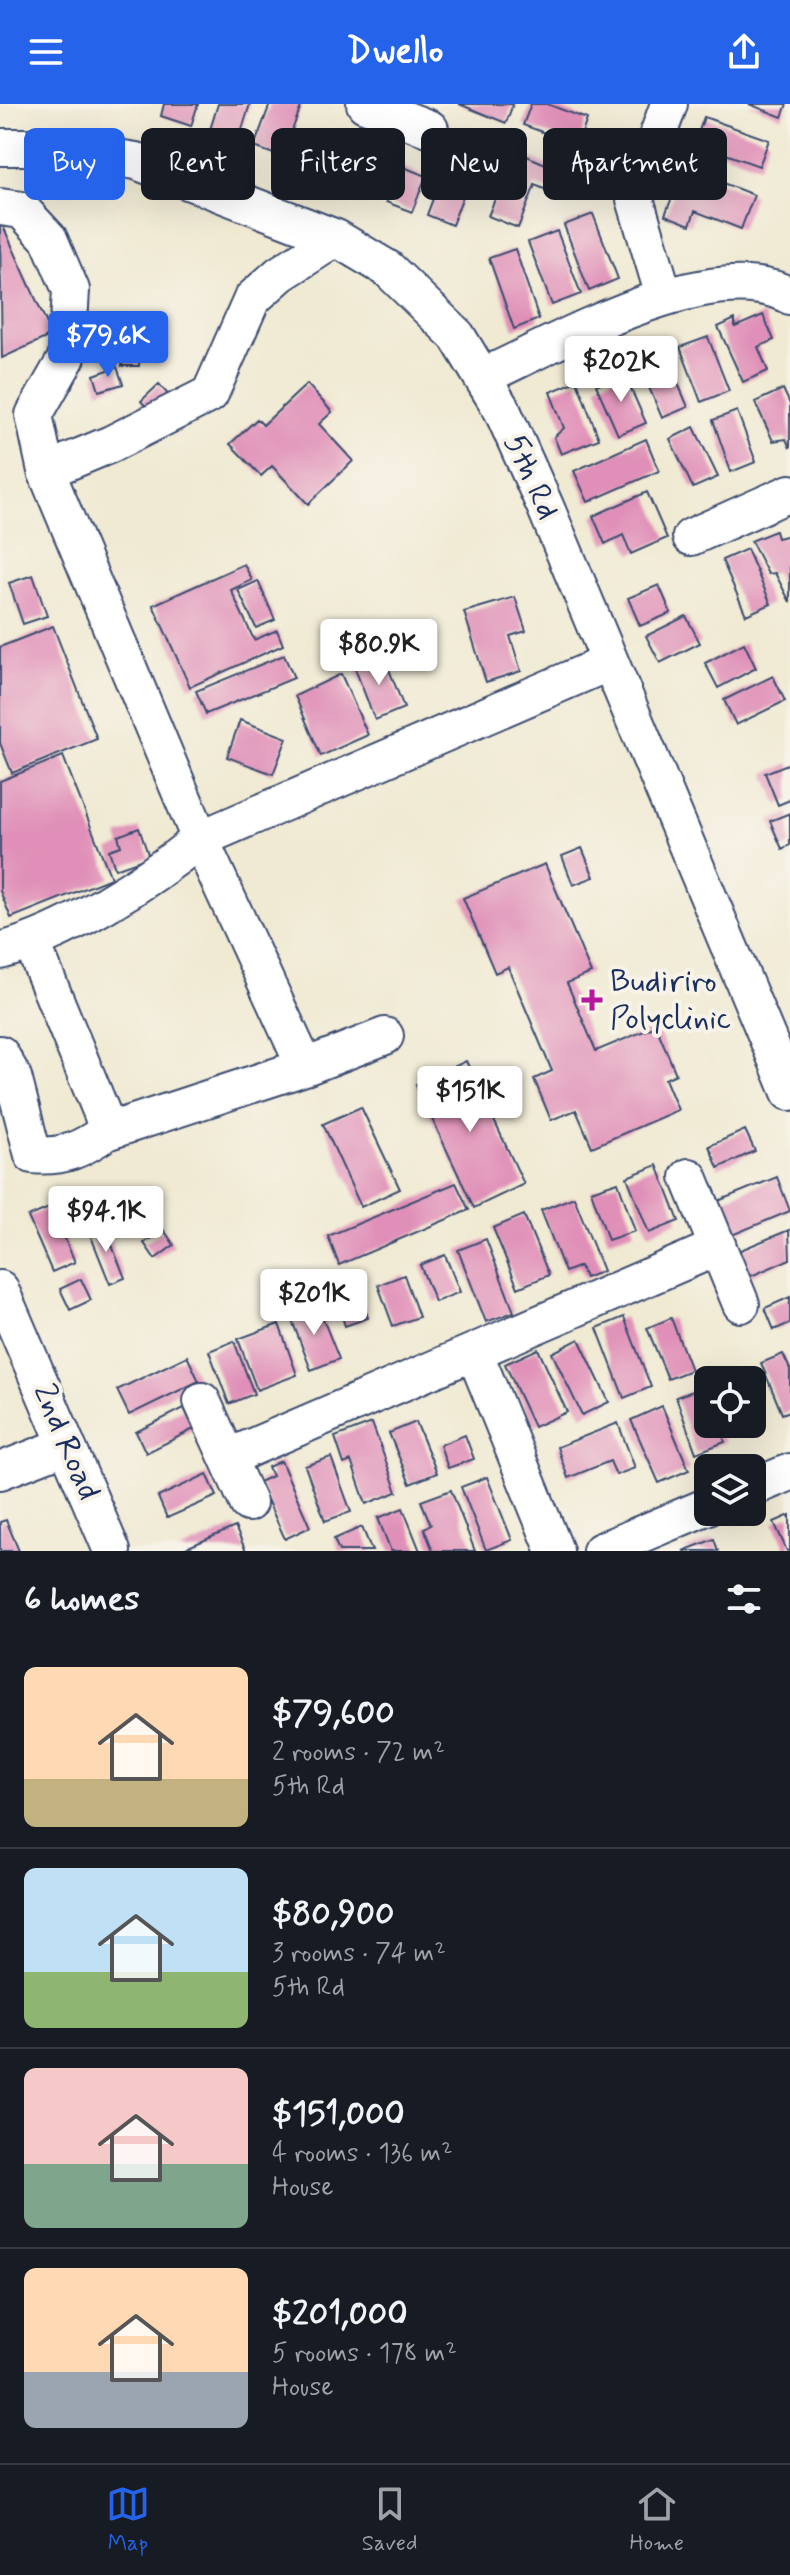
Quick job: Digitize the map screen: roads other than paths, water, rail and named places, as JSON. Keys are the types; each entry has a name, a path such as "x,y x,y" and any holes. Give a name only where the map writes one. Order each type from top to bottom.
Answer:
{"street":[{"path":"664,296 635,199 669,104"},
{"path":"383,107 428,128"},
{"name":"5th Rd","path":"0,147 48,147 136,161 336,238 388,269 457,336 502,410 790,1092"},
{"path":"0,207 22,210 49,239 71,290 67,357 34,415 46,471 200,839 305,1067"},
{"path":"46,471 111,444 210,394 252,299 280,274 336,238"},
{"path":"482,377 664,296 715,284 790,296"},
{"path":"691,537 790,493"},
{"path":"106,1132 103,1116 16,947 160,871 200,839 610,662"},
{"path":"0,1054 13,1077 15,1144 33,1155 52,1157 80,1150 106,1132 305,1067 385,1036"},
{"path":"689,1177 741,1304"},
{"path":"229,1457 475,1354 718,1247"},
{"name":"2nd Road","path":"0,1289 112,1551"},
{"path":"475,1354 555,1551"},
{"path":"202,1401 248,1503"},
{"path":"0,1471 67,1445"},
{"path":"766,1482 790,1472"},
{"path":"601,1551 694,1512"}],"place":[{"name":"Budiriro Polyclinic","path":"592,1000"}]}
